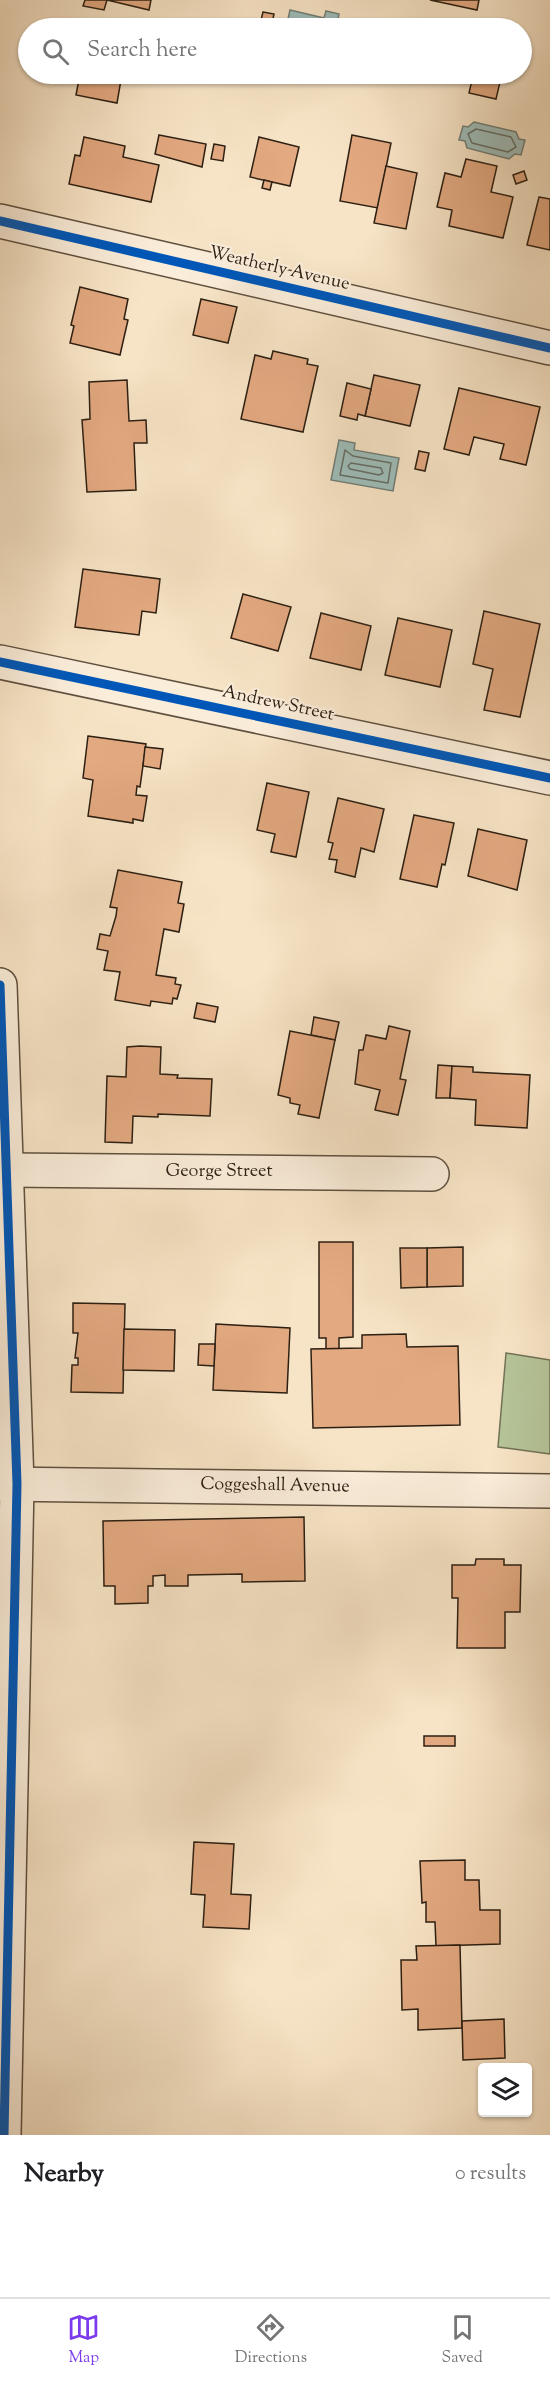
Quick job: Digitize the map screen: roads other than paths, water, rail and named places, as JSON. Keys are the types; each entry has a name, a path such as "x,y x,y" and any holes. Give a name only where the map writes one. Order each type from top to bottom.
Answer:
{"street":[{"name":"Weatherly Avenue","path":"0,221 550,348"},
{"name":"Andrew Street","path":"0,662 550,778"},
{"path":"0,985 6,1170 9,1484 4,2135"},
{"name":"George Street","path":"6,1170 432,1174"},
{"name":"Coggeshall Avenue","path":"9,1484 550,1491"}],"water":[{"path":"290,10 324,18 288,18"},
{"path":"326,11 339,14 338,18 324,18"},
{"path":"474,122 516,132 519,139 525,140 521,155 515,154 509,159 467,148 465,141 459,140 463,126 468,127"},
{"path":"339,440 355,443 354,450 399,458 393,491 331,480"}]}
